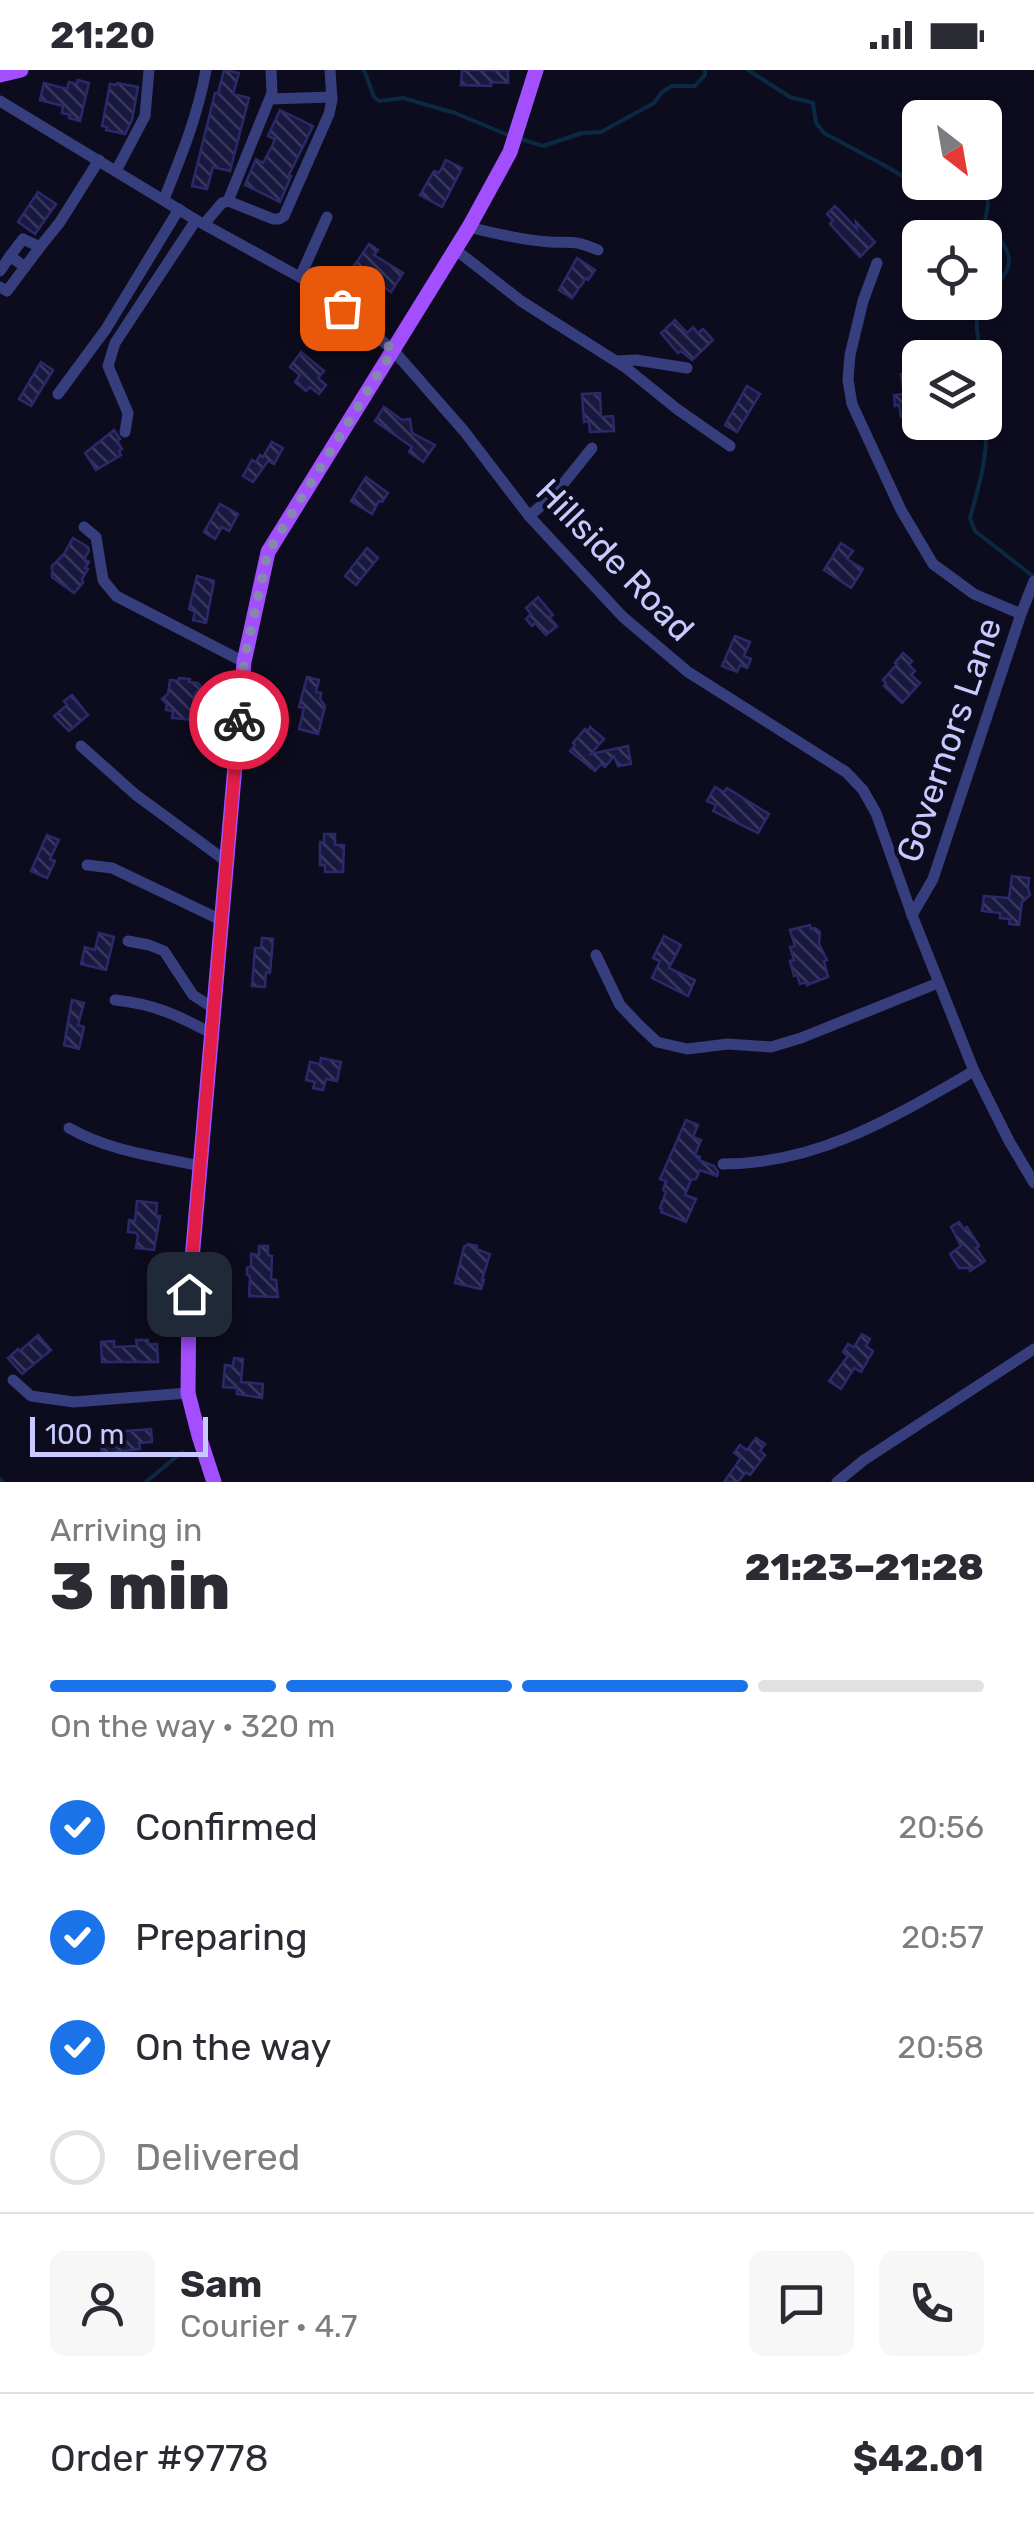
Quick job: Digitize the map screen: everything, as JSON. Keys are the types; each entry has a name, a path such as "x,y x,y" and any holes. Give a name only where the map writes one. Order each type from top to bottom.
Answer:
{"main road":[{"path":"0,75 21,70"},
{"path":"214,1482 188,1393 189,1294 244,662 268,552 456,250 510,152 536,70"}],"street":[{"path":"116,171 144,116 149,70"},
{"path":"164,199 196,111 206,70"},
{"path":"125,432 128,414 108,366 115,343 200,222 228,201 272,94 271,70"},
{"path":"228,201 272,219 284,216 329,114 330,70"},
{"path":"270,99 332,97"},
{"name":"Hillside Road","path":"0,101 200,222 316,286 393,350 464,431 528,516 623,617 688,672 855,781 876,814 974,1071 1034,1183"},
{"path":"0,286 8,290 60,222 99,160"},
{"path":"58,394 106,329 180,209"},
{"path":"300,277 327,217"},
{"path":"468,227 520,238 578,241 598,250"},
{"path":"0,271 23,239 40,247"},
{"path":"456,250 521,301 616,361 730,446"},
{"path":"10,256 25,267"},
{"path":"877,263 850,355 848,380 852,404 901,510 934,564 974,594 1021,614"},
{"path":"616,361 686,368"},
{"path":"528,516 555,494 592,448"},
{"path":"84,527 96,537 104,580 116,596 244,662"},
{"name":"Governors Lane","path":"912,915 934,879 1033,584"},
{"path":"82,746 136,795 226,861"},
{"path":"87,865 112,868 221,920"},
{"path":"128,941 164,951 193,995 214,1008"},
{"path":"596,955 620,1004 638,1024 657,1042 687,1049 728,1044 771,1047 938,982"},
{"path":"115,1000 169,1010 211,1033"},
{"path":"723,1164 750,1164 811,1152 882,1124 974,1071"},
{"path":"69,1128 116,1148 200,1166"},
{"path":"837,1482 864,1460 1034,1348"},
{"path":"12,1380 31,1396 74,1402 188,1393"}],"building":[{"path":"224,70 239,73 233,94 249,98 230,171 213,167 207,189 192,186 215,93"},
{"path":"462,70 508,70 508,83 461,85"},
{"path":"78,80 89,83 80,121 62,113 63,106 40,100 44,83 67,89 69,82 77,84"},
{"path":"110,84 138,87 132,120 125,134 102,126"},
{"path":"280,110 313,126 280,202 245,185 256,159 263,163 273,144 275,139 268,136"},
{"path":"446,160 462,168 442,207 420,195 434,171 439,173"},
{"path":"38,192 56,204 35,234 18,222"},
{"path":"835,206 875,242 860,257 830,224 833,220 827,214"},
{"path":"369,244 378,250 374,255 403,273 391,292 354,266"},
{"path":"577,258 595,270 572,298 559,290"},
{"path":"675,320 687,333 693,327 698,333 703,329 713,340 692,360 681,351 678,353 661,333"},
{"path":"301,352 324,371 318,378 326,385 319,394 310,387 306,391 295,382 300,375 290,367"},
{"path":"41,362 53,370 31,406 19,399"},
{"path":"747,386 760,394 737,432 725,425"},
{"path":"600,393 601,417 613,416 614,431 590,432 589,421 584,422 582,394"},
{"path":"902,394 902,417 899,405 895,406 894,395"},
{"path":"384,407 402,420 410,419 412,433 435,445 423,462 409,452 412,447 375,421"},
{"path":"114,430 120,439 117,441 121,455 96,470 85,453"},
{"path":"272,442 283,448 274,464 268,461 253,482 243,476 252,460 263,457"},
{"path":"366,477 388,493 372,514 351,501"},
{"path":"220,504 238,514 229,531 222,527 215,539 204,532"},
{"path":"73,538 89,551 84,559 89,562 83,583 74,593 52,577 52,566"},
{"path":"841,543 853,551 847,559 863,569 851,588 824,570"},
{"path":"367,548 378,558 356,585 345,576"},
{"path":"197,576 214,581 206,623 193,620 195,612 189,609"},
{"path":"538,597 557,626 546,635 526,619 531,614 526,608"},
{"path":"735,636 750,642 744,656 751,659 747,668 740,665 737,672 722,666"},
{"path":"903,653 912,661 909,665 915,671 911,675 920,683 902,703 884,686 883,680"},
{"path":"307,677 319,680 316,692 321,693 325,706 318,734 299,729 304,708 299,707"},
{"path":"190,679 203,689 195,693 192,720 172,718 173,711 166,710 162,699 168,694 170,680"},
{"path":"72,695 88,715 69,731 54,716"},
{"path":"590,727 604,739 591,754 628,746 631,764 618,766 614,756 605,767 601,764 595,771 570,751"},
{"path":"715,787 724,792 727,788 769,814 758,833 713,811 716,805 707,801"},
{"path":"324,834 335,834 335,845 344,845 343,872 325,872 325,865 320,865"},
{"path":"47,835 59,840 47,878 31,871"},
{"path":"1012,876 1029,878 1030,895 1022,902 1019,925 1009,924 1010,919 1000,918 1000,913 982,911 984,896 1009,898"},
{"path":"810,925 820,932 819,944 827,960 824,961 828,977 807,985 800,984 794,976 790,947 795,946 790,930"},
{"path":"99,933 114,937 106,970 81,964 85,947 95,950"},
{"path":"664,936 681,945 669,968 695,980 688,996 652,978 660,961 653,958"},
{"path":"262,938 273,939 265,987 252,986 255,948 261,948"},
{"path":"72,1000 84,1003 78,1025 84,1027 79,1049 64,1045"},
{"path":"321,1058 341,1062 337,1081 326,1079 323,1090 313,1088 315,1082 306,1080 310,1062 320,1064"},
{"path":"686,1120 698,1125 693,1137 701,1140 695,1155 718,1172 717,1176 700,1170 696,1179 691,1180 685,1195 696,1199 686,1222 661,1212 666,1181 660,1179"},
{"path":"137,1201 157,1203 156,1216 160,1216 154,1250 136,1248 138,1236 128,1232 129,1220 135,1221"},
{"path":"959,1222 964,1229 967,1227 985,1261 970,1271 959,1268 950,1254 961,1246 951,1227"},
{"path":"468,1244 490,1254 481,1289 455,1283"},
{"path":"259,1246 268,1246 268,1255 272,1256 271,1279 276,1280 278,1297 249,1296 247,1268 251,1266 251,1254 259,1255"},
{"path":"862,1334 870,1339 866,1346 873,1351 861,1372 854,1368 841,1389 829,1381 848,1356 843,1352 848,1344 854,1347"},
{"path":"38,1335 51,1350 22,1374 8,1358"},
{"path":"136,1340 157,1344 158,1362 102,1362 101,1342 114,1341 114,1347 137,1346"},
{"path":"234,1358 243,1359 241,1382 263,1384 262,1398 223,1387 225,1365 233,1366"},
{"path":"151,1429 152,1442 139,1443 140,1449 102,1454 100,1433"},
{"path":"756,1438 765,1444 760,1451 765,1455 750,1475 746,1472 738,1482 724,1482 741,1458 734,1453 740,1445 747,1450"}],"waterway":[{"path":"364,70 379,101 403,98 455,113 508,135"},
{"path":"518,138 543,146 582,133 601,132 654,103 672,86 695,86 705,70"},
{"path":"748,70 790,97 813,103 816,123 824,133 929,194 956,188 987,196 985,220"},
{"path":"1002,242 1009,261 1002,278"},
{"path":"978,320 979,340"},
{"path":"986,440 970,518 975,531 1034,577"},
{"path":"146,1482 182,1452"}],"way so far":[{"path":"239,720 244,662 268,552 393,350 342,308"}],"route":[{"path":"189,1294 239,720"}]}
